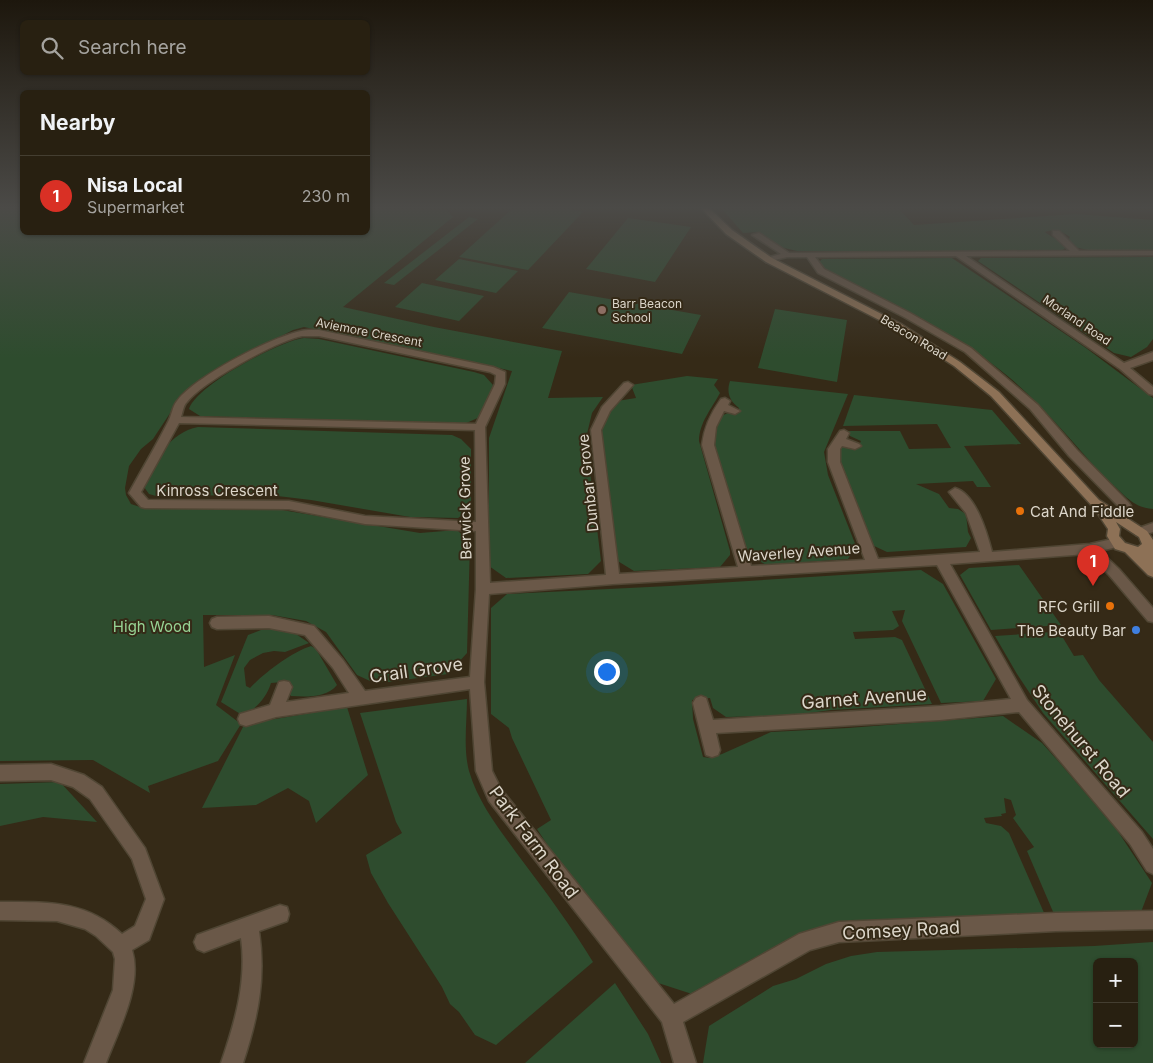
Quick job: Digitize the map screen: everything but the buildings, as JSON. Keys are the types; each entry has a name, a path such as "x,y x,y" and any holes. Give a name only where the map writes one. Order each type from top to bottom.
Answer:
{"main road":[{"name":"Beacon Road","path":"769,260 898,326 957,364 995,394 1095,503 1114,529 1113,534 1117,543"},
{"name":"Beacon Road","path":"1095,503 1137,530"},
{"path":"1114,529 1125,526 1137,530 1146,538 1147,546 1153,559"},
{"path":"1117,543 1131,551 1153,572"},
{"path":"1131,551 1139,552 1147,546"}],"street":[{"path":"769,260 774,259"},
{"name":"Beacon Road","path":"812,259 821,271 907,315 968,350 998,374 1034,408 1071,454 1125,506"},
{"name":"Morland Road","path":"965,259 1122,367 1153,392"},
{"name":"Aviemore Crescent","path":"175,420 181,402 202,383 251,356 294,335 305,332 339,337 493,370 501,374 500,384 480,427"},
{"path":"1122,367 1150,358 1153,355"},
{"name":"Dunbar Grove","path":"614,579 596,430 600,415 610,402 627,391"},
{"path":"735,411 723,404 711,422 708,445 746,572"},
{"path":"175,420 480,427"},
{"name":"Kinross Crescent","path":"175,420 135,493 145,504 289,505 365,520 480,527"},
{"name":"Berwick Grove","path":"480,427 480,527 483,589"},
{"path":"855,446 842,437 834,449 834,462 873,563"},
{"path":"955,492 964,499 972,513 987,556"},
{"path":"1137,530 1153,527"},
{"name":"Waverley Avenue","path":"483,589 614,579 941,560 1090,549 1117,543"},
{"path":"1090,549 1114,572 1153,617"},
{"name":"Stonehurst Road","path":"941,560 1022,705 1136,838 1153,865"},
{"name":"Park Farm Road","path":"483,589 477,682 484,771 495,795 670,1017 685,1063"},
{"name":"Crail Grove","path":"217,623 241,629 269,622 309,630 338,664 360,698"},
{"name":"Crail Grove","path":"246,719 276,710 477,682"},
{"path":"276,710 284,687"},
{"path":"701,703 712,750"},
{"name":"Garnet Avenue","path":"708,727 940,713 1022,705"},
{"path":"0,773 51,772 78,781 96,793 118,822 139,854 155,899 142,934 121,946"},
{"path":"0,912 57,912 89,921 103,929 121,946 125,959 123,990 95,1063"},
{"path":"204,942 280,914"},
{"name":"Comsey Road","path":"670,1017 806,941 840,932 1056,922 1153,920"},
{"path":"232,1063 244,1030 252,992 253,960 249,927"}],"green space":[{"name":"High Wood","path":"0,259 402,259 343,307 434,327 562,351 548,398 603,397 592,413 586,438 601,561 588,574 506,578 489,566 489,438 512,371 304,327 293,330 215,370 184,392 153,439 141,449 129,466 125,488 126,495 131,504 146,509 270,508 420,533 457,530 470,542 467,653 448,674 389,682 370,681 357,675 326,632 306,621 272,615 203,615 204,667 235,655 216,705 241,724 218,761 148,786 150,793 93,760 0,761"},
{"path":"415,259 428,259 394,285 384,283"},
{"path":"459,259 518,271 496,293 435,280"},
{"path":"468,259 539,259 528,270"},
{"path":"595,259 670,259 655,282 586,269"},
{"path":"822,259 953,259 1086,348 1153,398 1153,509 1145,508 1127,498 1105,478 1035,402 989,361 943,332 823,268 819,262"},
{"path":"980,259 1153,259 1153,339 1147,347 1131,357 1114,353 978,261"},
{"path":"422,283 484,296 459,321 395,307"},
{"path":"569,292 701,315 682,354 542,328"},
{"path":"775,309 847,320 837,382 758,368"},
{"path":"304,338 319,339 474,372 484,375 493,385 480,417 464,424 200,416 189,409 195,399 222,377 259,355"},
{"path":"687,376 718,379 714,385 720,393 706,416 701,428 699,441 730,555 720,567 634,571 616,560 601,431 605,414 617,401 636,398 631,385"},
{"path":"730,381 848,394 824,452 828,475 856,546 848,559 766,565 746,553 713,438 721,416 728,413 737,414 739,408 733,403 730,396 728,389"},
{"path":"854,395 992,410 1021,444 964,446 991,487 977,487 973,481 916,484 939,494 949,508 958,509 966,514 968,532 971,538 966,547 887,552 872,545 837,462 840,447 858,447 861,441 850,436 847,431 900,431 909,449 951,448 937,424 843,426"},
{"path":"198,427 452,435 461,439 471,449 471,509 458,518 410,517 311,500 269,495 156,496 149,494 144,487 160,455 172,440 188,430"},
{"path":"1019,565 1061,625 991,630 960,575 969,568"},
{"path":"921,570 943,584 996,679 983,701 941,703 902,621 905,610 892,611 899,626 893,630 853,632 855,639 895,637 902,640 932,704 831,710 795,715 726,717 713,708 710,698 692,700 693,719 703,757 710,758 722,754 771,732 1003,716 1042,743 1117,830 1152,883 1141,912 1054,914 1027,851 1034,847 1013,818 1016,815 1011,800 1004,798 1006,813 1001,814 1002,816 984,818 986,823 1001,826 1009,833 1045,915 984,915 915,920 736,970 692,994 652,981 552,852 537,829 551,820 509,728 491,714 491,608 507,594"},
{"path":"276,629 296,634 309,643 285,652 263,653 250,660 244,668 246,686 250,688 279,664 295,653 311,646 316,649 337,685 322,694 291,696 284,688 283,682 271,683 260,703 242,715 221,702 248,635 261,630"},
{"path":"1060,633 1074,656 1083,655 1099,680 1153,742 1153,839 1043,713 995,636"},
{"path":"467,699 467,762 473,783 498,828 558,909 593,962 496,1045 475,1035 459,1012 450,1004 442,987 371,873 366,855 402,833 396,822 360,713"},
{"path":"347,707 368,775 316,823 309,801 288,788 256,805 202,808 246,721 269,720"},
{"path":"60,782 97,822 43,817 0,826 0,784"},
{"path":"1153,942 1153,1063 703,1063 709,1026 773,986 796,979 826,964 851,956 877,952 1094,946"},
{"path":"615,983 648,1034 661,1063 525,1063"}],"place":[{"name":"Barr Beacon School","path":"602,310"},
{"name":"Cat And Fiddle","path":"1020,511"},
{"name":"Nisa Local","path":"1093,586"},
{"name":"RFC Grill","path":"1110,606"},
{"name":"The Beauty Bar","path":"1136,630"}]}
